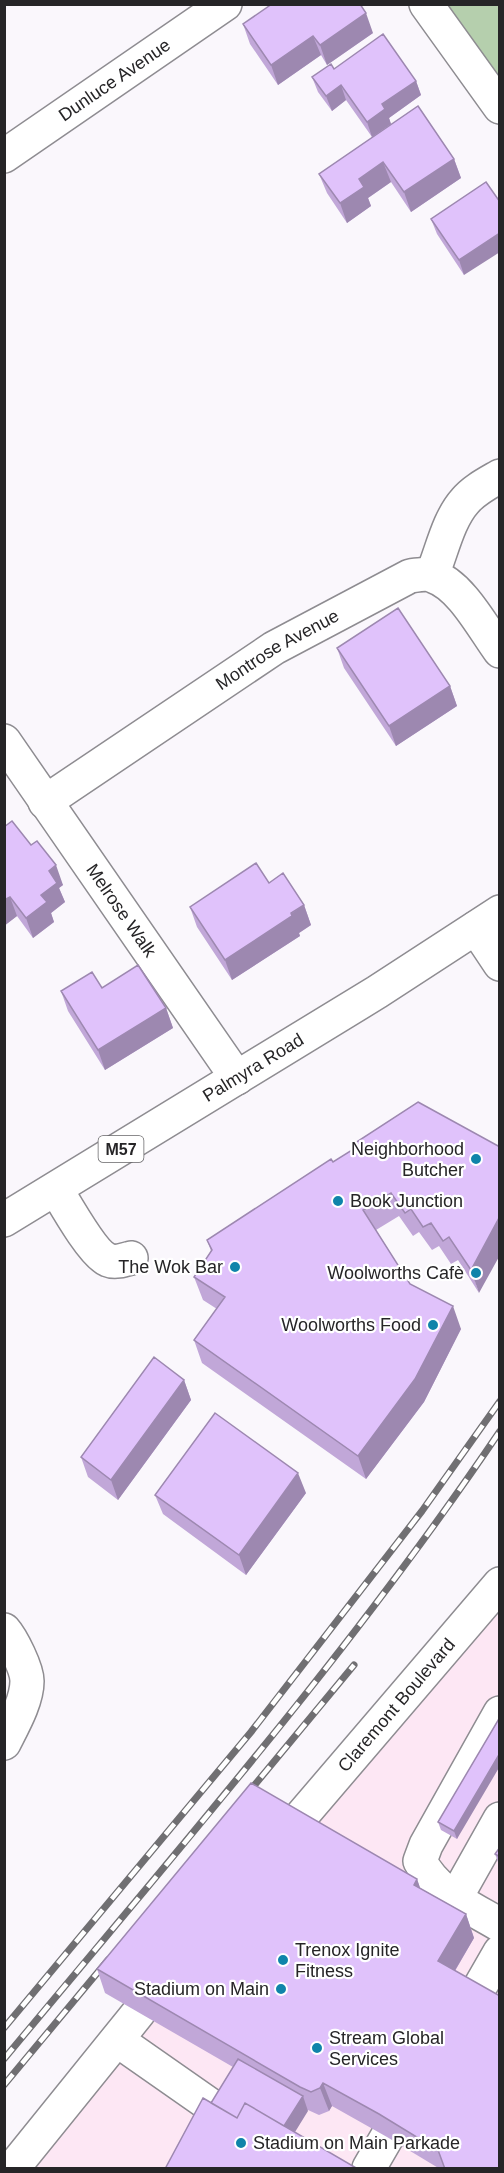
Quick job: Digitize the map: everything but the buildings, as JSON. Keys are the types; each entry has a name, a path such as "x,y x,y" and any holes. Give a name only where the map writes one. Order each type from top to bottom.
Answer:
{"street":[{"name":"Dunluce Avenue","path":"4,156 225,4"},
{"path":"426,4 500,107"},
{"path":"500,476 464,501 456,514 432,575 451,585 500,651"},
{"name":"Montrose Avenue","path":"45,802 274,648 410,576 432,575"},
{"name":"Melrose Walk","path":"4,741 237,1077"},
{"path":"488,920 500,964"},
{"name":"Palmyra Road","path":"4,1220 377,992 488,920"},
{"path":"56,1189 95,1249 108,1260 131,1258"},
{"name":"Claremont Boulevard","path":"293,1826 500,1584"},
{"path":"4,1630 13,1640 27,1680 20,1712 4,1743"},
{"path":"500,1713 426,1845 420,1861 435,1883 455,1899 500,1924"},
{"path":"455,1899 500,1819"},
{"path":"473,1999 498,1958"},
{"path":"13,2169 139,2012"},
{"path":"117,2040 220,2112"},
{"path":"369,2169 387,2137"}],"shaded area":[{"path":"499,1584 499,2168 13,2168"}],"green space":[{"path":"448,5 499,5 499,78"}],"railway":[{"path":"4,2028 251,1732 422,1511 500,1401"},
{"path":"4,2059 322,1673 384,1594 500,1431"},
{"path":"243,1799 354,1665"},
{"path":"4,2085 108,1960"}],"place":[{"name":"Neighborhood Butcher","path":"476,1159"},
{"name":"Book Junction","path":"338,1201"},
{"name":"The Wok Bar","path":"235,1267"},
{"name":"Woolworths Cafè","path":"476,1273"},
{"name":"Woolworths Food","path":"433,1325"},
{"name":"Trenox Ignite Fitness","path":"283,1960"},
{"name":"Stadium on Main","path":"281,1989"},
{"name":"Stream Global Services","path":"317,2048"},
{"name":"Stadium on Main Parkade","path":"241,2143"}]}
